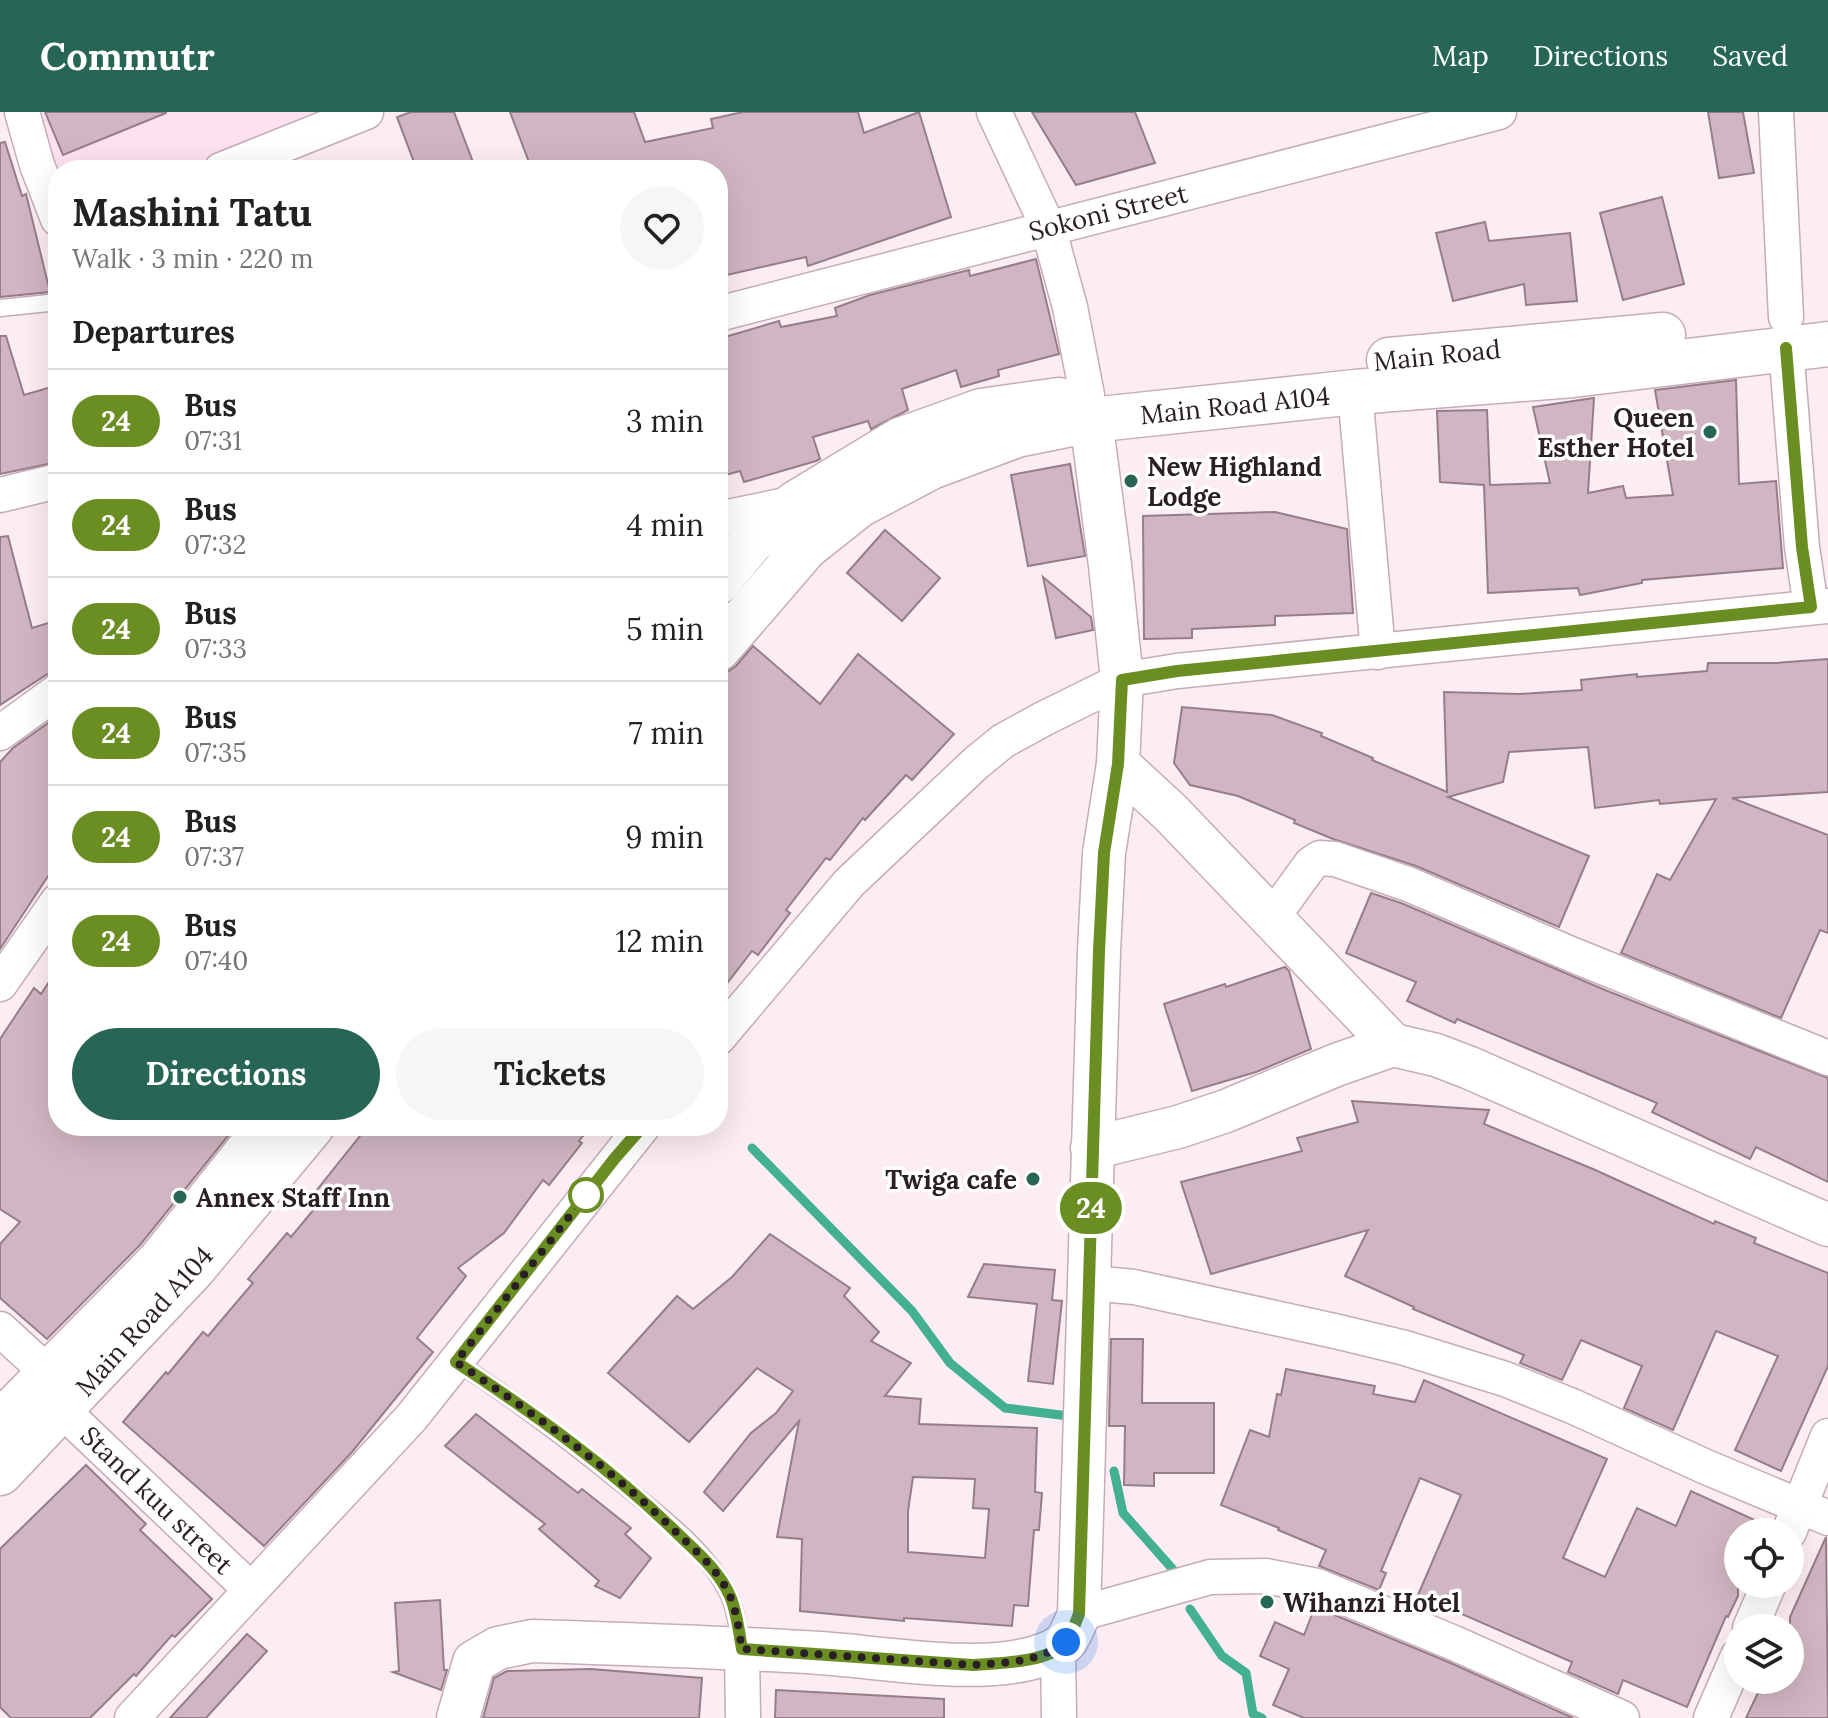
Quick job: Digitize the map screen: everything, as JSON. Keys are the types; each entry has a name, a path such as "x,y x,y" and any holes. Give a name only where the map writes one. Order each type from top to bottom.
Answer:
{"highway":[{"name":"Main Road A104","path":"728,637 806,547 808,520 859,505 931,467 1089,408 1573,375 1807,330"},
{"name":"Main Road","path":"1089,408 1249,374 1649,337 1807,330"},
{"path":"728,570 751,542 808,520"},
{"path":"0,1423 55,1391 260,1136"},
{"name":"Main Road A104","path":"0,1473 55,1391 193,1269 304,1136"}],"street":[{"path":"22,112 48,193"},
{"path":"246,160 366,112"},
{"path":"994,112 1048,227 1070,307 1089,408 1109,551 1122,680 1118,764 1104,853 1090,1283 1068,1632 1059,1718"},
{"name":"Sokoni Street","path":"728,311 1499,112"},
{"path":"728,1026 849,883 976,763 1003,741 1122,680 1177,671 1820,606 1802,547 1807,330 1776,112"},
{"path":"1355,392 1378,652"},
{"path":"0,495 48,483"},
{"path":"728,519 808,520"},
{"path":"0,733 48,698"},
{"path":"1118,764 1171,813 1393,1045"},
{"path":"1271,919 1311,864 1320,858 1335,859 1408,884 1573,955 1828,1058"},
{"path":"0,984 48,915"},
{"path":"1092,1148 1178,1127 1226,1111 1393,1045 1436,1055 1470,1068 1828,1225"},
{"path":"132,1718 411,1418 634,1136"},
{"path":"1090,1283 1134,1287 1339,1332 1476,1370 1572,1406 1706,1467 1805,1518 1828,1436"},
{"name":"Stand kuu street","path":"0,1329 55,1391 251,1590"},
{"path":"458,1718 474,1662 498,1648 532,1641 742,1649 973,1665 1009,1663 1043,1656 1068,1632 1210,1577 1266,1576 1317,1586 1622,1718"},
{"path":"742,1649 743,1718"},
{"path":"1711,1718 1724,1688"}],"lane":[{"path":"0,308 48,303"},
{"path":"456,1362 512,1398 581,1450 657,1513 709,1563 730,1595 742,1649"}],"shaded area":[{"path":"39,112 336,112 219,160 54,160"}],"building":[{"path":"45,112 166,112 166,113 63,155"},
{"path":"411,112 454,112 472,160 413,160 397,117"},
{"path":"510,112 634,112 645,142 713,128 711,119 743,112 858,112 864,133 919,112 951,217 808,266 806,257 728,275 728,160 528,160"},
{"path":"1032,112 1135,112 1155,163 1076,185"},
{"path":"1708,112 1743,112 1754,173 1719,178"},
{"path":"5,142 22,196 26,194 48,292 0,297 0,143"},
{"path":"1662,197 1684,284 1623,300 1600,213"},
{"path":"1485,222 1489,241 1570,233 1577,301 1526,305 1524,284 1453,301 1436,233"},
{"path":"1036,259 1059,354 998,370 999,376 961,387 956,370 902,389 908,410 871,429 868,421 813,437 820,459 816,461 744,482 740,471 728,474 728,336 779,321 781,327 837,316 835,308 870,295 969,270 970,276"},
{"path":"0,336 6,336 24,395 48,388 48,464 0,474"},
{"path":"1736,380 1739,484 1776,481 1783,568 1642,580 1642,583 1580,595 1578,588 1488,593 1484,485 1440,482 1437,411 1487,410 1490,485 1550,483 1533,407 1594,398 1588,493 1623,486 1626,498 1673,495 1655,390"},
{"path":"1070,464 1085,556 1028,566 1011,475"},
{"path":"1275,512 1347,529 1353,613 1275,616 1275,625 1192,629 1192,638 1144,639 1143,516"},
{"path":"885,530 940,578 902,621 847,573"},
{"path":"8,536 32,628 48,623 48,674 0,705 0,537"},
{"path":"1043,577 1091,617 1093,630 1056,638"},
{"path":"753,646 820,704 858,654 954,734 912,780 906,775 865,820 863,818 830,860 826,858 786,910 790,913 758,955 752,951 728,982 728,671"},
{"path":"1828,659 1828,792 1732,798 1828,835 1828,933 1820,930 1781,1018 1621,953 1657,874 1670,880 1716,799 1660,804 1659,800 1595,808 1588,747 1509,752 1503,782 1448,797 1589,856 1559,927 1416,866 1333,839 1238,796 1190,785 1174,763 1182,707 1272,715 1322,733 1321,736 1447,792 1444,692 1520,694 1582,690 1581,680 1707,671 1708,663"},
{"path":"48,723 48,876 0,949 0,762 13,748"},
{"path":"1371,893 1828,1078 1828,1182 1756,1147 1750,1159 1652,1112 1657,1103 1407,1001 1416,982 1346,953"},
{"path":"1285,967 1289,971 1311,1049 1256,1072 1192,1091 1164,1004"},
{"path":"48,983 48,1136 228,1136 140,1245 47,1339 0,1298 0,1244 20,1222 0,1209 0,1039 34,988 41,994"},
{"path":"1352,1101 1489,1110 1484,1124 1714,1224 1715,1221 1756,1238 1754,1243 1828,1273 1828,1366 1781,1471 1735,1450 1778,1356 1716,1331 1673,1430 1624,1408 1642,1366 1581,1340 1562,1380 1520,1363 1524,1355 1413,1309 1345,1276 1368,1230 1211,1274 1181,1182 1302,1151 1297,1138 1358,1122"},
{"path":"360,1136 583,1136 579,1141 582,1143 549,1185 543,1180 504,1233 458,1268 466,1276 417,1338 433,1352 352,1452 264,1546 123,1422 203,1332 208,1336 253,1283 248,1279 287,1233 291,1237 320,1202 312,1196"},
{"path":"770,1234 850,1288 844,1296 879,1332 871,1341 911,1363 885,1396 921,1399 919,1424 1037,1428 1035,1492 1042,1493 1039,1530 1034,1530 1028,1606 1014,1605 1012,1626 904,1618 904,1621 800,1611 802,1539 777,1537 799,1421 723,1511 704,1492 751,1433 776,1413 793,1391 757,1368 689,1442 608,1373 677,1296 693,1309 732,1277","holes":["913,1477 975,1479 973,1508 989,1509 985,1558 908,1552 908,1511"]},
{"path":"984,1264 1055,1270 1052,1300 1062,1301 1053,1384 1028,1381 1037,1304 968,1297"},
{"path":"1111,1339 1143,1339 1142,1403 1214,1403 1214,1473 1154,1473 1154,1486 1124,1485 1125,1426 1109,1426"},
{"path":"1286,1369 1375,1386 1373,1394 1415,1402 1424,1380 1607,1459 1563,1558 1605,1577 1637,1508 1676,1526 1691,1491 1750,1518 1724,1518 1724,1598 1737,1598 1729,1614 1724,1614 1724,1621 1687,1707 1623,1680 1618,1694 1568,1672 1572,1662 1418,1595 1461,1495 1420,1478 1381,1571 1386,1573 1379,1590 1319,1566 1326,1550 1221,1505 1250,1430 1269,1437 1277,1394 1281,1395"},
{"path":"476,1414 578,1493 582,1489 631,1528 625,1534 651,1558 620,1598 595,1586 599,1581 539,1529 545,1524 445,1446"},
{"path":"86,1465 146,1524 140,1530 212,1599 90,1718 11,1718 0,1707 0,1549"},
{"path":"1826,1537 1828,1718 1746,1718 1757,1694 1804,1694 1804,1614 1791,1614 1799,1598 1804,1598 1804,1586"},
{"path":"440,1600 444,1670 447,1670 441,1690 393,1672 399,1671 395,1603"},
{"path":"1315,1607 1573,1718 1304,1718 1273,1705 1289,1669 1260,1656 1275,1622 1304,1635"},
{"path":"247,1634 267,1651 206,1718 170,1718"},
{"path":"591,1669 702,1678 699,1718 483,1718 494,1678 507,1671"},
{"path":"776,1690 944,1699 944,1718 775,1718"}],"waterway":[{"path":"752,1148 912,1311 950,1363 1005,1408 1076,1417"},
{"path":"1114,1471 1123,1513 1177,1574"},
{"path":"1190,1609 1222,1656 1246,1673 1253,1714 1262,1718"}],"bus line":[{"name":"24","path":"634,1136 456,1362 512,1398 581,1450 657,1513 709,1563 730,1595 742,1649 973,1665 1009,1663 1043,1656 1058,1649 1066,1642 1079,1614 1099,951 1104,853 1118,764 1122,680 1270,661 1811,607 1802,547 1786,348"}],"place":[{"name":"Queen Esther Hotel","path":"1710,432"},
{"name":"New Highland Lodge","path":"1131,481"},
{"name":"Twiga cafe","path":"1033,1179"},
{"name":"Annex Staff Inn","path":"180,1197"},
{"name":"Wihanzi Hotel","path":"1267,1602"}],"route":[{"path":"586,1195 456,1362 512,1398 581,1450 657,1513 709,1563 730,1595 742,1649 973,1665 1009,1663 1043,1656 1066,1642"}]}
